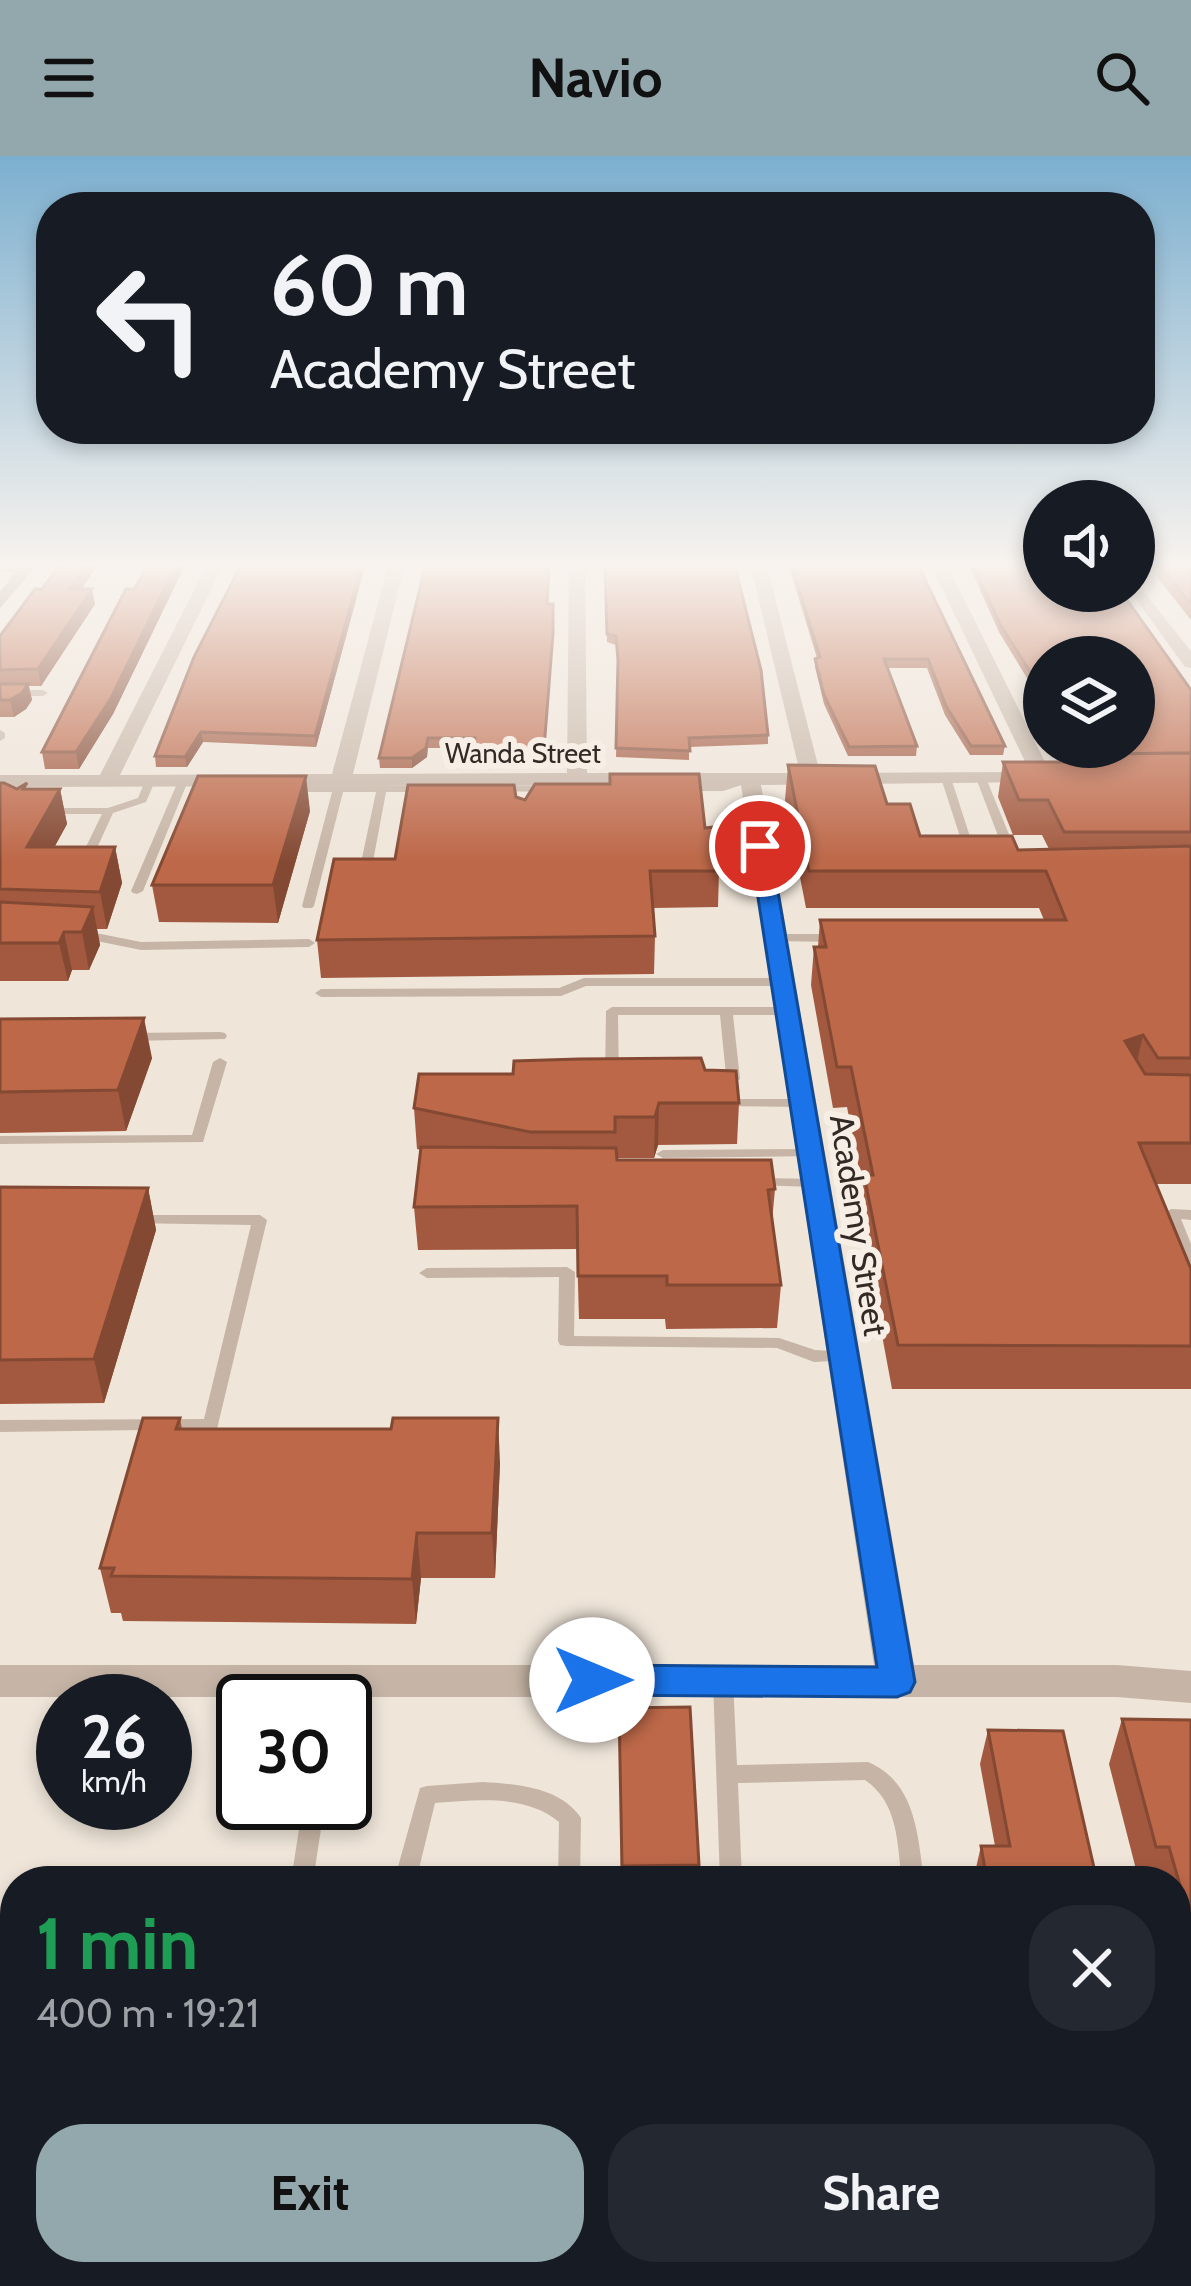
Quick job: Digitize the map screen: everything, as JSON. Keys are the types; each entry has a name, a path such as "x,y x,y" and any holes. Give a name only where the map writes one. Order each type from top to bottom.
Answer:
{"street":[{"path":"107,781 167,662"},
{"path":"340,785 371,662"},
{"path":"577,779 578,662"},
{"path":"783,662 811,778"},
{"name":"Wanda Street","path":"0,782 37,791 107,781 531,789 577,779 1053,778 991,662"},
{"name":"Academy Street","path":"750,779 897,1682"},
{"path":"372,1690 723,1680 1117,1681 1191,1688"},
{"path":"0,1681 216,1688"}],"lane":[{"path":"0,693 43,693"},
{"path":"946,778 969,849"},
{"path":"981,778 1019,876"},
{"path":"531,789 723,788 750,779"},
{"path":"37,791 52,800 51,811 109,812 142,800 150,781"},
{"path":"137,891 182,785"},
{"path":"308,907 340,785"},
{"path":"365,872 383,785"},
{"path":"531,789 545,806"},
{"path":"76,879 109,812"},
{"path":"68,934 141,946 308,943"},
{"path":"775,938 860,938"},
{"path":"321,993 561,992 584,982 785,996"},
{"path":"632,1079 612,1079 612,1011 726,1011 785,996"},
{"path":"713,1079 734,1079 726,1011"},
{"path":"110,1037 220,1036"},
{"path":"0,1140 198,1139 220,1062"},
{"path":"708,1103 802,1102"},
{"path":"663,1154 813,1168"},
{"path":"730,1181 813,1168"},
{"path":"1191,1214 1171,1214 1191,1262"},
{"path":"0,1426 211,1425 260,1220 118,1220"},
{"path":"427,1273 567,1272 566,1341 779,1343 814,1356 843,1357"},
{"path":"723,1680 730,1866"},
{"path":"727,1774 868,1771 886,1780 901,1800 911,1866"},
{"path":"409,1866 427,1796 450,1793 534,1797 559,1805 570,1818 569,1866"},
{"path":"304,1866 310,1830"}],"building":[{"path":"0,662 42,662 38,669 0,670"},
{"path":"88,662 128,662 76,752 42,752"},
{"path":"192,662 335,662 315,736 201,732 185,757 155,756"},
{"path":"402,662 551,662 544,749 474,749 475,738 428,738 426,748 412,758 379,758"},
{"path":"618,662 759,662 768,735 689,738 690,751 616,748"},
{"path":"816,662 885,662 917,746 849,747 824,695"},
{"path":"929,662 965,662 1005,746 971,746 946,706"},
{"path":"1155,662 1171,662 1191,690 1191,753 1155,753"},
{"path":"0,684 28,684 10,700 0,700"},
{"path":"1155,753 1191,753 1191,832 1064,832 1048,800 1019,800 1003,762 1023,762 1023,768 1155,768"},
{"path":"788,765 875,766 887,804 910,804 920,836 1012,836 1018,850 1191,846 1191,1058 1158,1058 1143,1035 1125,1041 1145,1074 1191,1075 1191,1143 1139,1143 1191,1269 1191,1346 898,1345 864,1175 873,1175 851,1067 837,1067 814,947 826,947 820,920 1066,920 1046,871 809,871"},
{"path":"610,774 699,774 705,828 714,827 719,871 650,871 655,936 317,940 334,859 395,859 408,785 514,785 516,797 525,800 535,784 610,784"},
{"path":"198,776 306,776 273,885 152,885"},
{"path":"0,783 17,789 27,783 23,789 60,789 27,847 115,847 100,892 0,889"},
{"path":"0,902 93,907 82,932 64,932 59,943 0,943"},
{"path":"144,1018 118,1090 0,1092 0,1019"},
{"path":"701,1058 705,1070 736,1071 739,1103 659,1103 655,1117 615,1117 615,1132 530,1132 414,1108 419,1074 513,1074 514,1061"},
{"path":"421,1147 616,1148 617,1160 771,1160 775,1189 768,1190 781,1285 667,1285 667,1276 578,1276 577,1206 414,1207"},
{"path":"0,1187 148,1188 94,1359 0,1360"},
{"path":"143,1418 180,1418 176,1429 391,1429 393,1418 498,1418 492,1533 417,1533 412,1579 111,1576 114,1568 100,1568"},
{"path":"690,1707 699,1865 622,1866 619,1708"},
{"path":"1122,1719 1191,1720 1191,1866 1174,1866 1169,1847 1156,1847"},
{"path":"988,1730 1063,1731 1094,1866 984,1866 981,1846 1010,1846"}],"route":[{"path":"592,1680 897,1682 760,846"}]}
